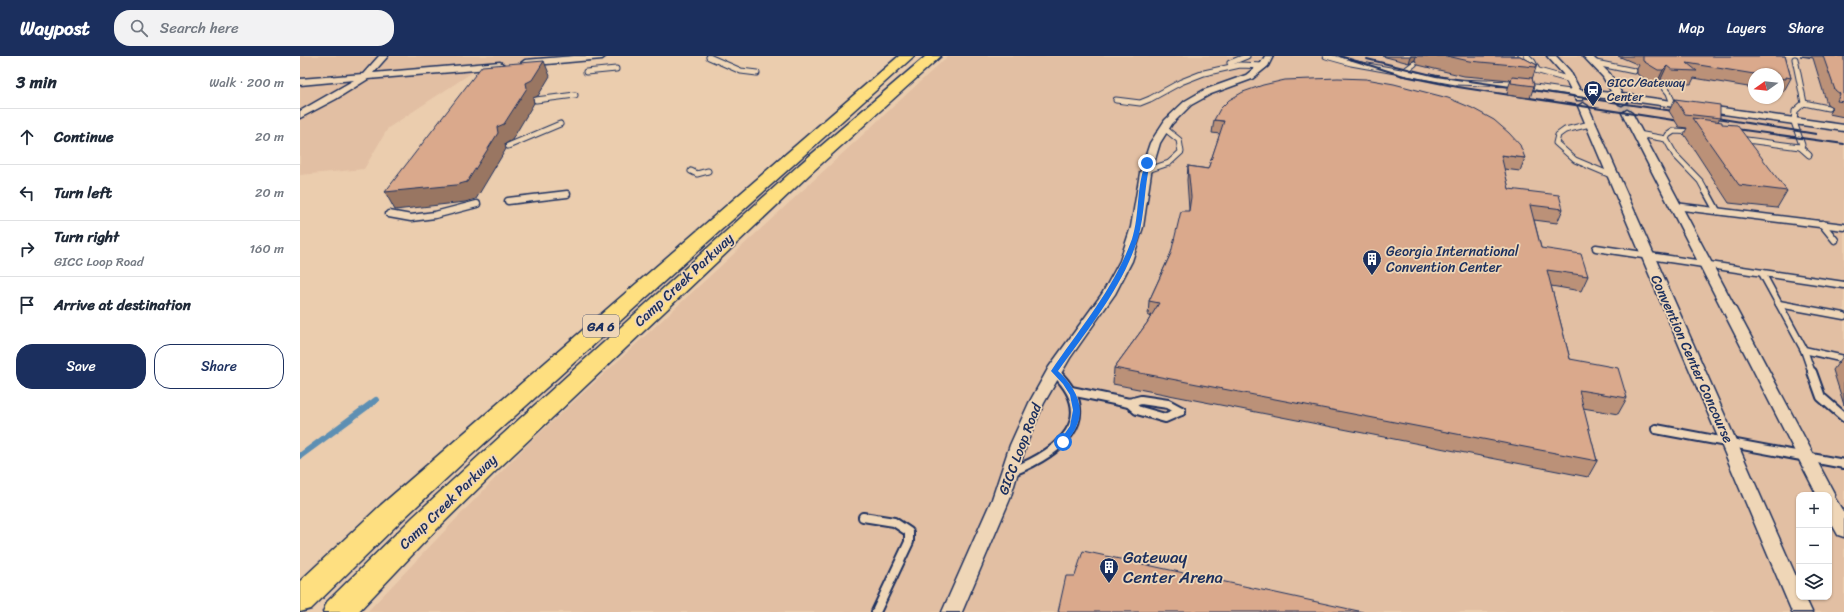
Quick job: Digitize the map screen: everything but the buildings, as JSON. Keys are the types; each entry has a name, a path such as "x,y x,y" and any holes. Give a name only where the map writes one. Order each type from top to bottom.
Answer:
{"main road":[{"name":"Camp Creek Parkway","path":"300,600 385,518 907,56"},
{"name":"Camp Creek Parkway","path":"338,612 423,525 489,462 805,168 934,56"}],"street":[{"path":"300,115 333,97 364,77 384,56"},
{"name":"Convention Center Concourse","path":"1551,56 1561,65 1571,80 1580,99 1802,612"},
{"path":"1587,56 1596,63 1607,76 1824,492"},
{"path":"300,82 595,58"},
{"name":"GICC Loop Road","path":"952,612 968,573 988,532 1029,418 1054,371 1100,308 1126,261 1135,238 1140,217 1145,171 1153,148 1164,128 1178,113 1198,97 1254,75 1266,61"},
{"path":"1580,99 1622,104 1673,104 1844,128"},
{"path":"1832,508 1844,530"}],"lane":[{"path":"1116,100 1132,103 1145,102 1169,87 1247,56"},
{"path":"1326,56 1351,63 1402,73 1456,82 1513,84 1580,99"},
{"path":"1527,56 1533,62 1537,70"},
{"path":"709,57 741,71 757,73"},
{"path":"1794,59 1804,103"},
{"path":"1195,76 1237,65 1266,61"},
{"path":"1596,63 1634,71"},
{"path":"1402,73 1414,64"},
{"path":"1521,66 1571,80"},
{"path":"586,72 616,69"},
{"path":"1660,83 1671,97 1673,104"},
{"path":"536,100 575,96"},
{"path":"1800,147 1802,145 1793,120 1794,113 1798,106 1804,103 1828,108"},
{"path":"508,146 560,124"},
{"path":"1590,124 1565,130 1558,135 1556,144 1563,152 1575,161 1613,176"},
{"path":"1145,171 1169,163 1181,152 1182,145 1178,139 1164,128"},
{"path":"1699,133 1671,130 1667,133 1666,139 1675,155 1700,181 1717,211"},
{"path":"1638,134 1666,139"},
{"path":"1734,138 1800,147 1809,155"},
{"path":"691,171 697,174 708,171"},
{"path":"508,201 567,194"},
{"path":"389,214 411,218 435,215 477,204"},
{"path":"1675,206 1844,227"},
{"path":"1822,224 1835,240"},
{"path":"1596,248 1844,285"},
{"path":"1762,273 1804,350 1821,397 1844,417"},
{"path":"1779,304 1844,316"},
{"path":"1804,350 1844,359"},
{"path":"1009,473 1031,464 1063,442 1073,426 1076,410 1074,395 1066,382 1054,371"},
{"path":"1071,391 1129,403 1140,400 1168,404 1181,411 1165,418 1137,410 1129,403"},
{"path":"1656,429 1844,464"},
{"path":"863,517 893,521 903,525 910,532 909,542 876,612"}],"shaded area":[{"path":"300,56 592,56 482,66 388,128 364,169 300,175"},
{"path":"948,56 1844,56 1844,612 367,612 528,444"}],"waterway":[{"path":"300,456 376,400"}],"tunnel":[{"path":"1623,105 1627,113"}],"railway":[{"path":"1340,56 1404,76 1458,87 1686,122"},
{"path":"1367,59 1436,76 1680,112"},
{"path":"1710,117 1816,134"},
{"path":"1729,128 1844,144"}],"place":[{"name":"GICC/Gateway Center","path":"1593,107"},
{"name":"Georgia International Convention Center","path":"1372,276"},
{"name":"Gateway Center Arena","path":"1109,584"}],"route":[{"path":"1063,442 1073,426 1076,410 1074,395 1066,382 1054,371 1100,308 1115,284 1126,261 1135,238 1140,217 1147,163"}]}
